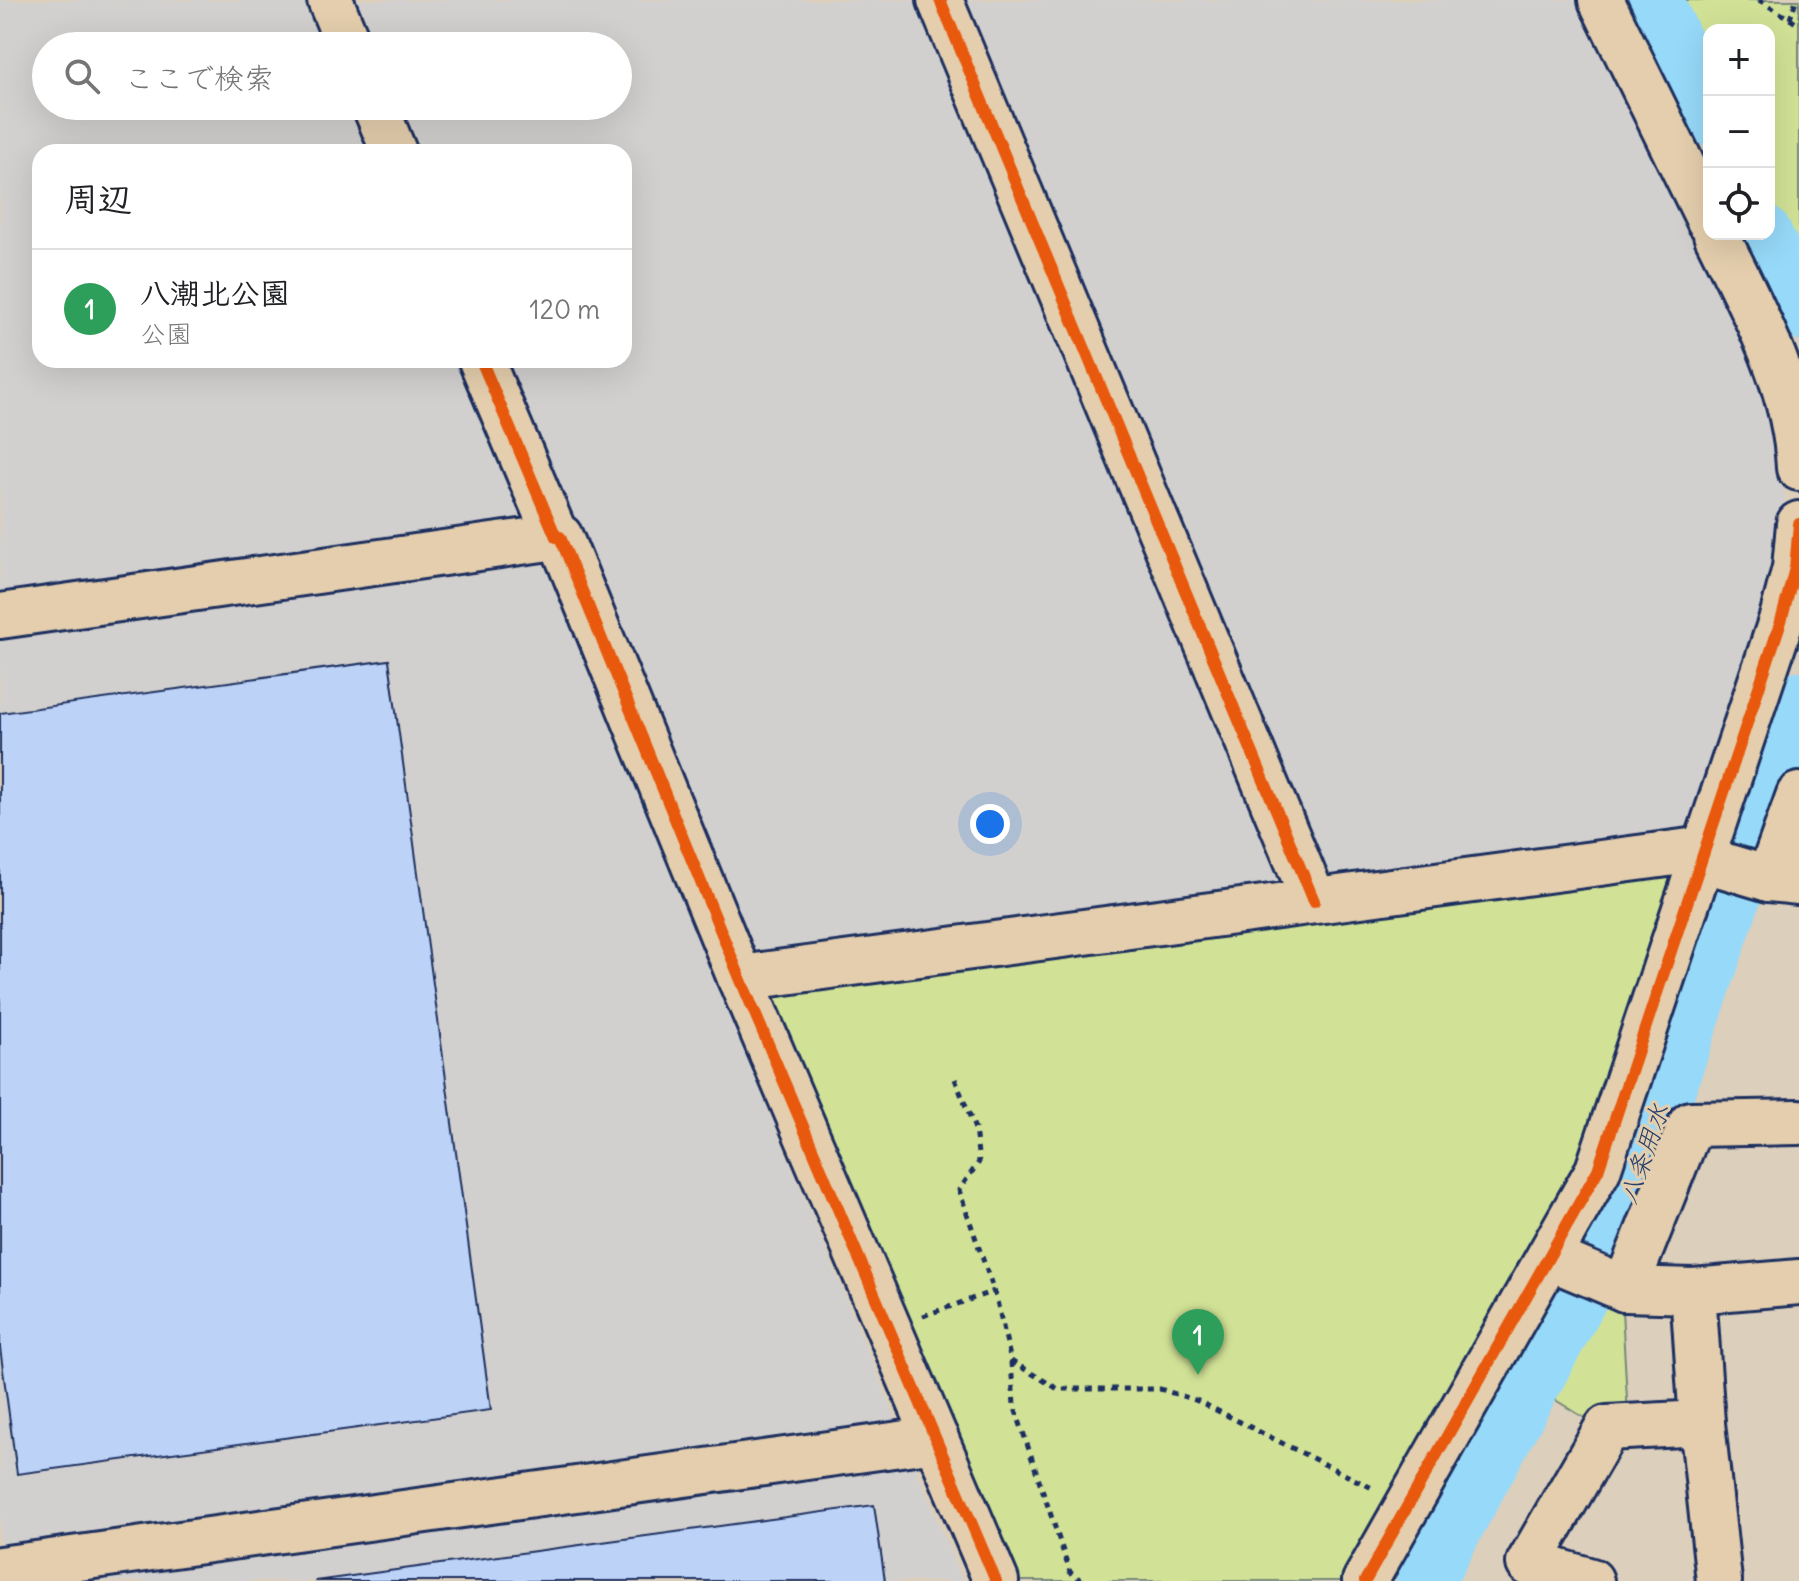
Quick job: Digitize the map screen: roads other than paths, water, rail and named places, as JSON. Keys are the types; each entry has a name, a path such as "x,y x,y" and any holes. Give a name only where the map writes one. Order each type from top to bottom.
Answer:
{"street":[{"path":"330,0 343,32"},
{"path":"940,0 1314,901"},
{"path":"1601,0 1703,208"},
{"path":"381,120 391,144"},
{"path":"1719,240 1764,332 1786,389 1798,444 1799,468"},
{"path":"484,368 556,537"},
{"path":"1365,1581 1598,1170 1782,618 1795,568 1799,524"},
{"path":"0,616 560,537 740,978 996,1581"},
{"path":"740,978 1314,901 1704,854 1775,879 1799,795"},
{"path":"1625,1289 1691,1124 1799,1122"},
{"path":"1549,1257 1625,1289 1693,1291 1799,1282"},
{"path":"1693,1291 1702,1423 1719,1581"},
{"path":"1591,1581 1529,1563 1607,1428 1702,1423"},
{"path":"0,1569 936,1439"}],"waterway":[{"name":"八条用水","path":"1654,0 1703,104"},
{"name":"八条用水","path":"1766,240 1799,311"},
{"name":"八条用水","path":"1425,1581 1624,1214 1799,700"}],"place":[{"name":"八潮北公園","path":"1198,1375"}]}
